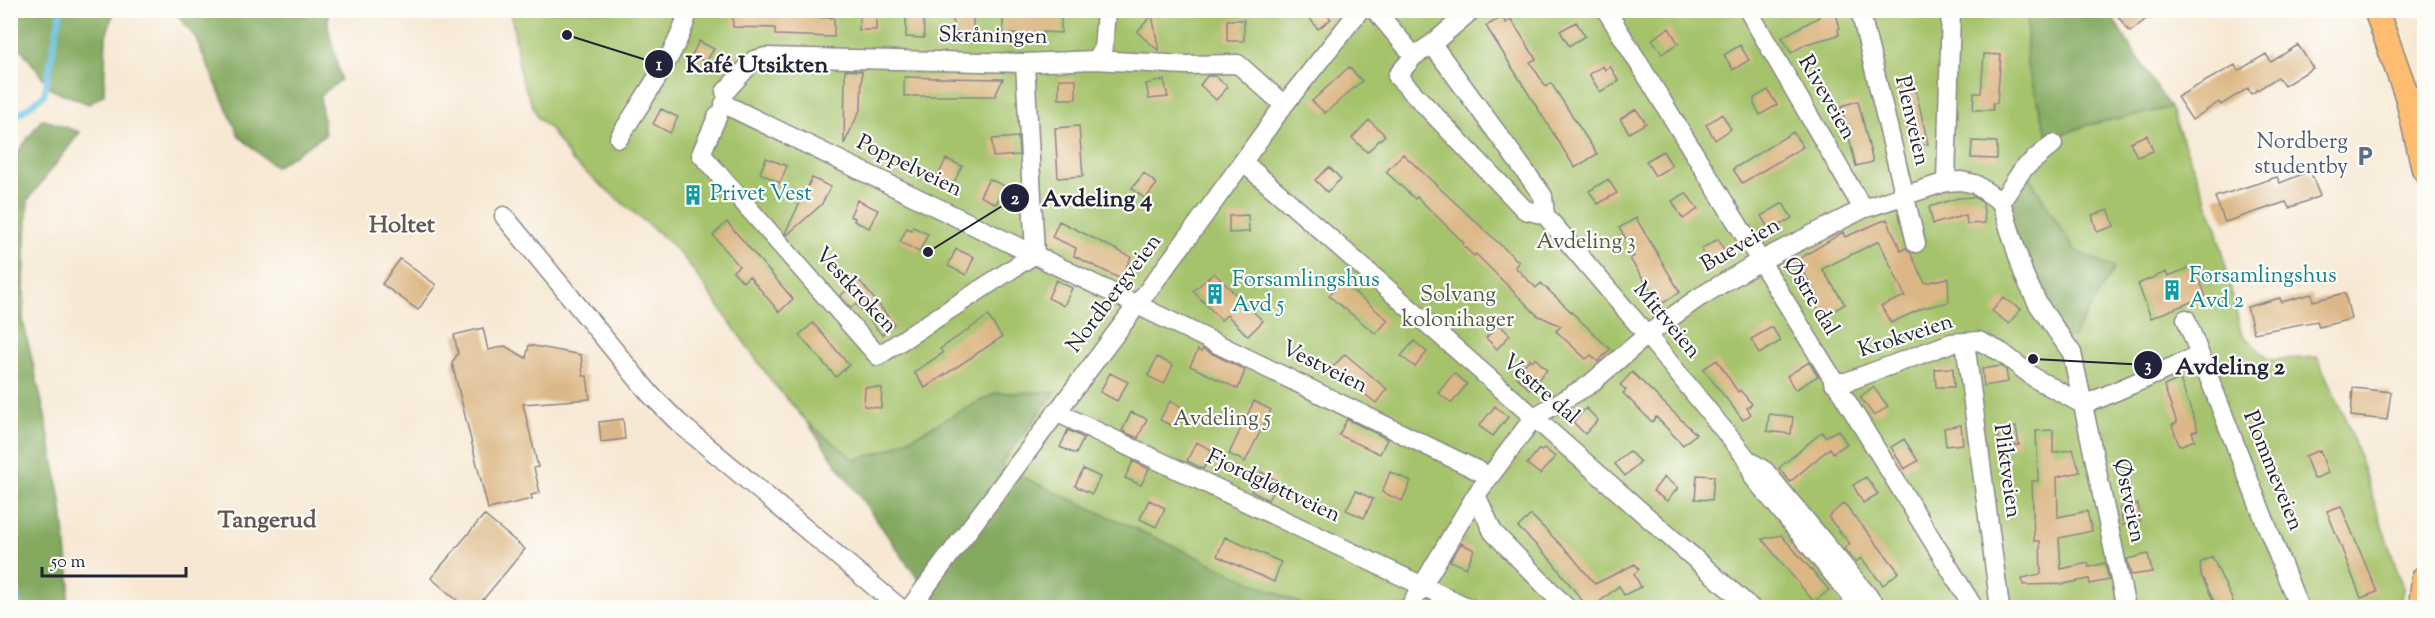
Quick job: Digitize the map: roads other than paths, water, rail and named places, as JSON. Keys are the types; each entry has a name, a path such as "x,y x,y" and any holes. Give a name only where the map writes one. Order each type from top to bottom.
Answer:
{"main road":[{"path":"2376,10 2408,99 2424,169"},
{"path":"2421,608 2424,578"}],"street":[{"path":"619,138 666,60 686,21 688,10"},
{"path":"1095,60 1103,51 1106,10"},
{"name":"Nordbergveien","path":"909,608 1284,105 1360,10"},
{"path":"1375,10 1414,56"},
{"path":"1432,44 1473,10"},
{"name":"Østre dal","path":"1606,10 1974,608"},
{"name":"Riveveien","path":"1748,10 1863,209"},
{"name":"Plenveien","path":"1860,10 1916,243"},
{"path":"1946,182 1951,10"},
{"name":"Mittveien","path":"1545,215 1526,210 1397,76 1414,56 1432,44 1543,196 1545,215 1647,335 1748,460 1765,471 1878,608"},
{"name":"Skråningen","path":"722,104 754,60 766,57 1025,63 1095,60 1186,65 1238,64 1284,105"},
{"path":"1025,63 1035,254"},
{"name":"Vestkroken","path":"722,104 701,154 878,356 1035,254"},
{"name":"Poppelveien","path":"722,104 1138,303"},
{"path":"2053,144 2023,169 2001,202 2024,275 2038,304 2072,353 2084,405 2200,355"},
{"name":"Vestre dal","path":"1243,162 1751,608"},
{"name":"Bueveien","path":"1409,608 1476,495 1534,417 1589,385 1647,335 1698,298 1760,261 1863,209 1904,195 1946,182 1975,184 2001,202"},
{"path":"504,216 650,394 678,422 900,608"},
{"name":"Vestveien","path":"1138,303 1489,476"},
{"name":"Plommeveien","path":"2186,319 2299,608"},
{"name":"Pliktveien","path":"1965,342 2000,608"},
{"name":"Krokveien","path":"1833,382 1846,382 1951,343 1979,342 2001,352 2036,379 2084,405"},
{"name":"Østveien","path":"2084,405 2126,608"},
{"name":"Fjordgløttveien","path":"1056,412 1469,608"},
{"name":"Mittveien","path":"1748,460 1754,478 1861,608"},
{"path":"1476,495 1493,532 1567,608"}],"waterway":[{"path":"10,121 44,95 61,10"},
{"path":"10,104 13,117"},
{"path":"10,564 19,608"}],"place":[{"name":"Kafé Utsikten","path":"567,35"},
{"name":"Nordberg studentby","path":"2365,156"},
{"name":"Privet Vest","path":"693,195"},
{"name":"Avdeling 4","path":"928,252"},
{"name":"Forsamlingshus Avd 2","path":"2172,290"},
{"name":"Forsamlingshus Avd 5","path":"1215,294"},
{"name":"Avdeling 2","path":"2033,359"}],"district":[{"name":"Holtet","path":"402,226"},
{"name":"Tangerud","path":"267,521"}],"park label":[{"name":"Avdeling 3","path":"1586,243"},
{"name":"Solvang kolonihager","path":"1458,308"},
{"name":"Avdeling 5","path":"1222,420"}]}
